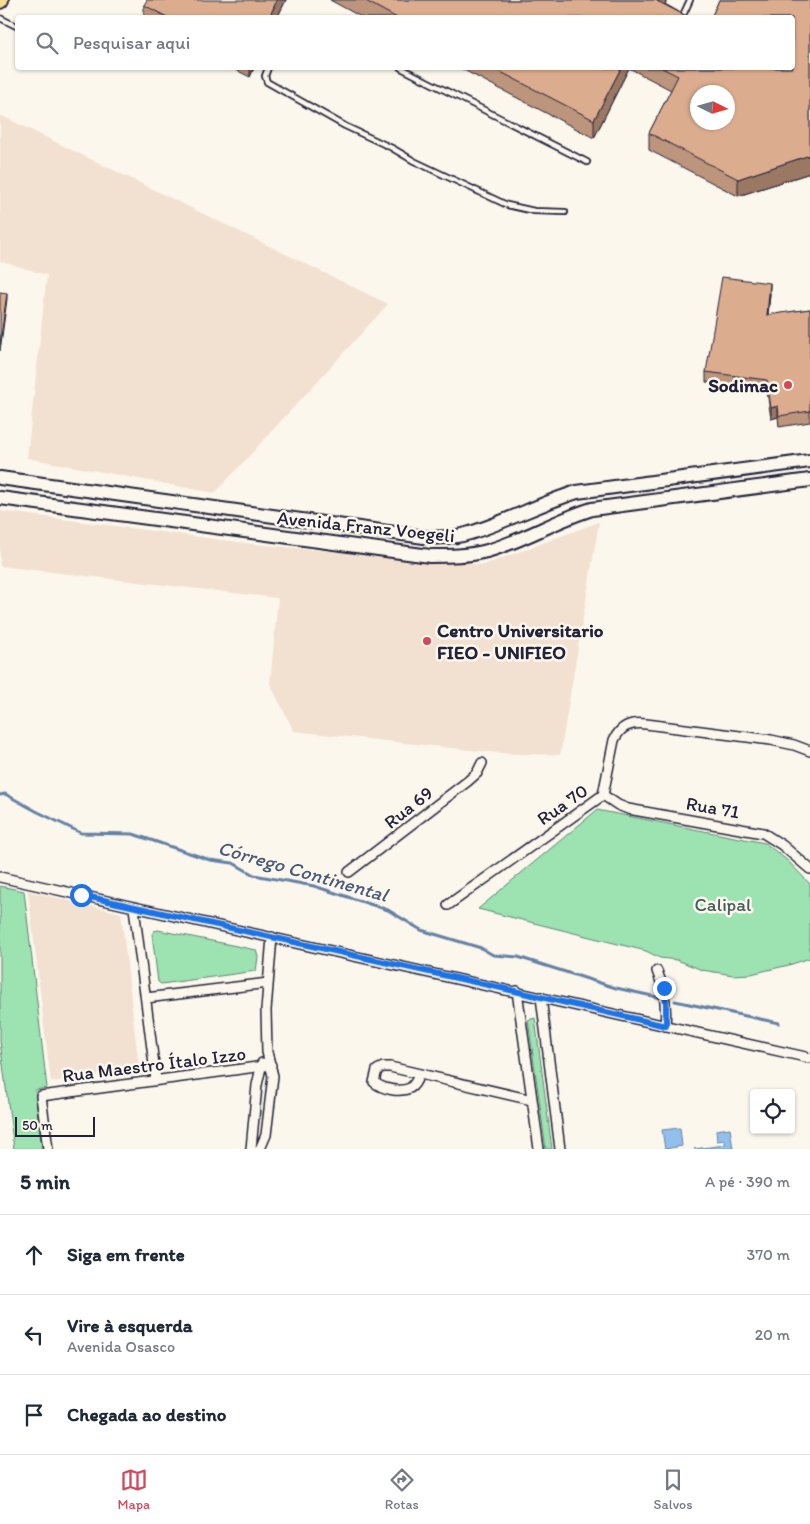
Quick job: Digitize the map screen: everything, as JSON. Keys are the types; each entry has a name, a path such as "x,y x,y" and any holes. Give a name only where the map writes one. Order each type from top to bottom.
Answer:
{"main road":[{"name":"Avenida Franz Voegeli","path":"0,478 442,538 469,534 551,500 577,492 810,461"},
{"path":"638,502 667,493 679,478"},
{"name":"Avenida Franz Voegeli","path":"0,498 430,556 448,556 473,554 497,547 576,514 599,507 810,480"},
{"path":"484,528 488,540 497,547"},
{"path":"469,534 473,554"}],"street":[{"name":"Rua 70","path":"448,905 603,795 614,740 623,728 635,723 771,740 810,751"},
{"name":"Rua 69","path":"349,872 468,781 477,772 482,763"},
{"name":"Rua 71","path":"603,795 628,809 763,833 782,845 810,869"},
{"path":"0,877 810,1058"},
{"path":"134,908 156,1080"},
{"path":"260,1149 266,1135 272,1087 271,1065 267,1052 266,1010 272,937"},
{"path":"657,971 664,988 666,1026"},
{"path":"146,998 268,983"},
{"path":"517,991 539,1149"},
{"path":"541,997 560,1149"},
{"path":"251,1149 260,1067 267,1052"},
{"name":"Rua Maestro Ítalo Izzo","path":"48,1149 41,1096 271,1065"},
{"path":"419,1074 414,1085 405,1090 383,1087 374,1082 377,1070 383,1067 419,1074 532,1100"}],"lane":[{"path":"684,13 690,0"},
{"path":"0,18 15,26"},
{"path":"267,70 265,76 268,82 345,126 392,148 414,161 507,205 534,211 564,212"},
{"path":"405,70 587,162"}],"shaded area":[{"path":"0,115 388,304 215,493 27,458 47,275 0,261"},
{"name":"Centro Universitario FIEO - UNIFIEO","path":"0,511 253,544 484,565 599,522 560,755 498,753 294,731 270,684 278,598 0,566"},
{"path":"28,891 121,913 139,1068 51,1082"}],"green space":[{"name":"Calipal","path":"597,810 765,843 788,861 810,884 810,958 751,974 733,975 702,970 677,960 660,958 646,951 478,909"},
{"path":"0,886 24,891 47,1088 35,1090 42,1149 14,1149 0,1042"},
{"path":"158,930 256,950 258,957 256,971 161,984 158,982 152,934"},
{"path":"535,1018 552,1149 546,1149 528,1020"}],"water":[{"path":"680,1128 682,1146 665,1149 662,1130"},
{"path":"730,1128 733,1149 694,1149 725,1145 725,1140 717,1141 716,1130"}],"building":[{"path":"147,0 277,0 270,15 163,15 144,5"},
{"path":"364,0 658,0 684,15 392,15"},
{"path":"719,0 810,0 810,155 738,179 649,133 678,76 666,70 795,70 795,15 712,15"},
{"path":"497,70 620,70 594,120"},
{"path":"722,277 770,283 767,315 810,309 810,411 779,416 778,406 771,408 767,380 706,372"},
{"path":"0,292 7,293 0,345"}],"waterway":[{"name":"Córrego Continental","path":"0,795 5,794 81,833 133,834 210,860 233,863 254,875 314,886 388,910 421,930 481,948 493,955 518,957 616,988 657,997"},
{"name":"Córrego Continental","path":"675,1001 779,1023"}],"place":[{"name":"Sodimac","path":"788,385"},
{"name":"Centro Universitario FIEO - UNIFIEO","path":"427,641"}],"route":[{"path":"81,895 666,1026 664,988"}]}
